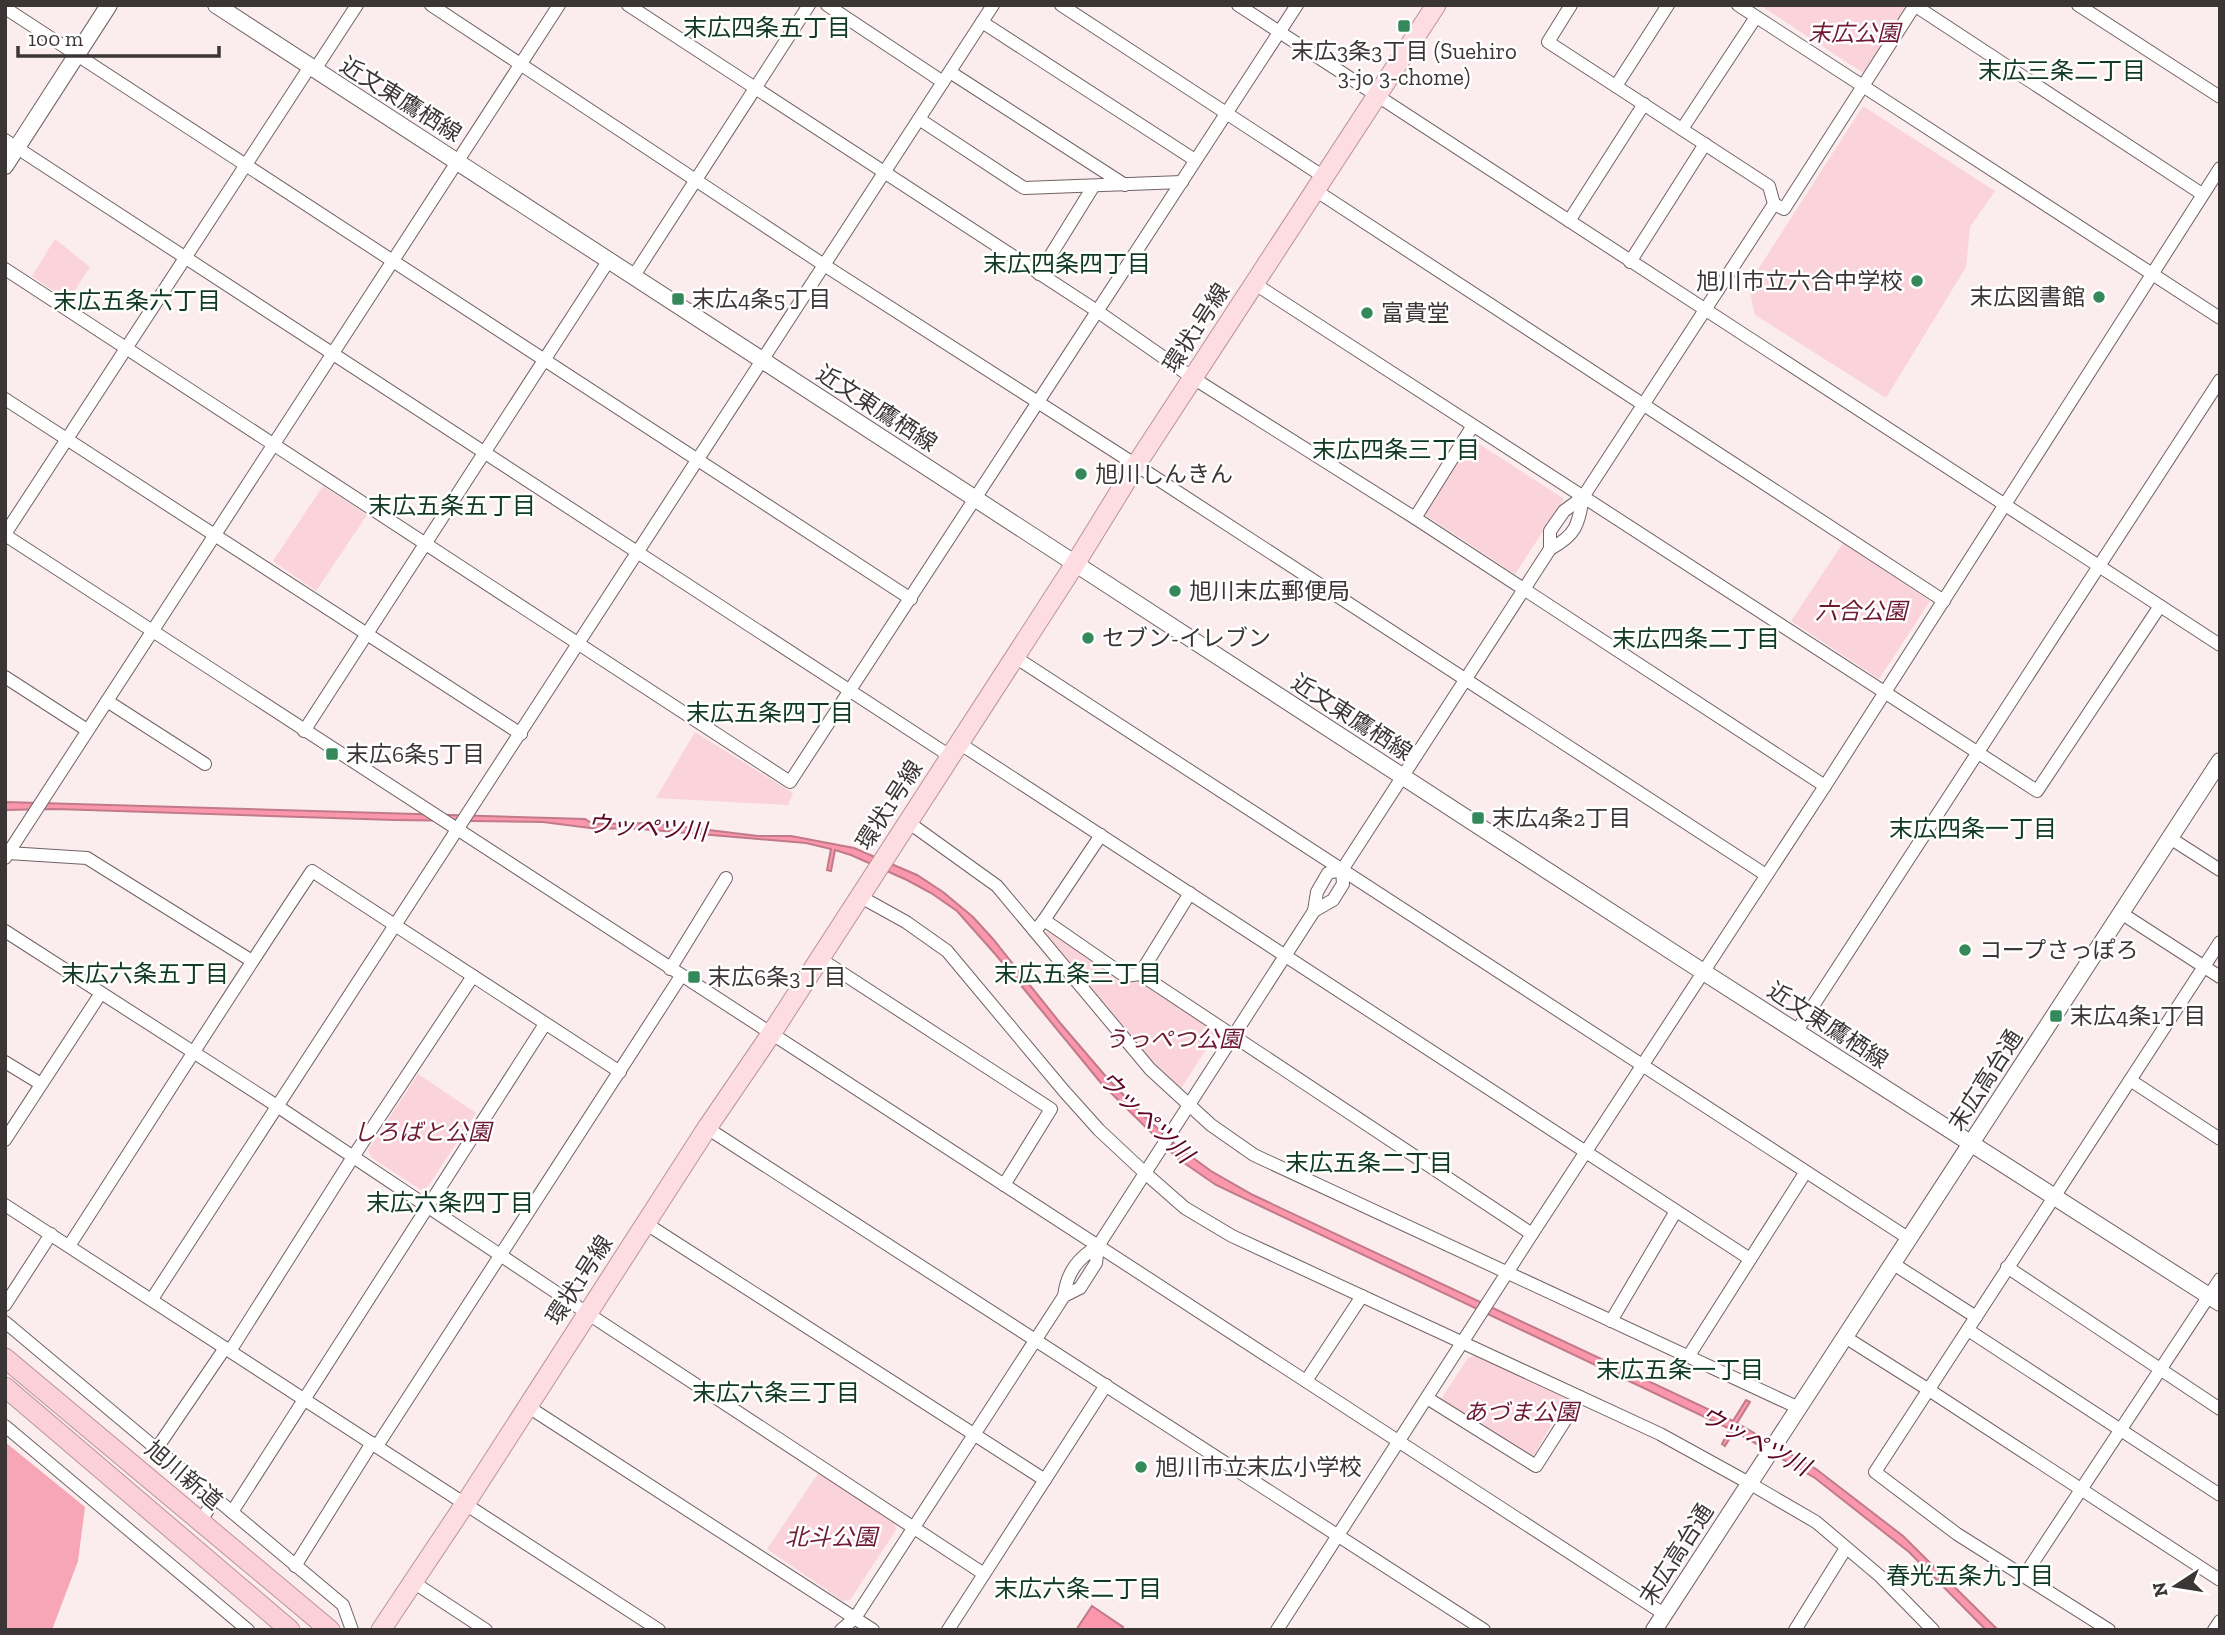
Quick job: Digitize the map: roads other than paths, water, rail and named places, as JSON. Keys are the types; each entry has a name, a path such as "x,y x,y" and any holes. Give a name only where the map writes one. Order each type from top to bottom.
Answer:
{"highway":[{"name":"旭川新道","path":"5,1358 330,1630"},
{"path":"5,1387 290,1630"}],"main road":[{"name":"環状1号線","path":"381,1630 771,1034 1075,564 1136,465 1436,5"}],"street":[{"path":"5,166 11,144 109,5"},
{"name":"近文東鷹栖線","path":"216,5 1796,1032 2214,1299"},
{"path":"356,5 246,164 5,535 1664,1614"},
{"path":"431,5 824,265 1766,876"},
{"path":"252,961 87,858 7,855 559,5"},
{"path":"628,5 1097,311 1193,378 1415,518 1825,786"},
{"path":"633,276 808,5"},
{"path":"827,5 1125,185"},
{"path":"152,1299 993,5"},
{"path":"1060,5 1228,113 1319,184 1642,405 1944,601"},
{"path":"1238,5 2220,645"},
{"path":"5,269 790,782 1297,5"},
{"path":"1549,549 1567,540 1578,525 1583,498 1774,205 1769,186 1548,42 1572,5"},
{"path":"1616,86 1668,5"},
{"path":"1738,5 2220,318"},
{"path":"1774,205 1784,209 1914,5 2203,194"},
{"path":"2078,5 2220,97"},
{"path":"5,8 911,599"},
{"path":"1682,129 1756,17"},
{"path":"982,22 1195,160"},
{"path":"1569,221 1644,104"},
{"path":"919,119 1024,188 1182,182"},
{"path":"11,144 850,690 1101,835 1750,1259"},
{"path":"1630,262 1705,144"},
{"path":"1278,1630 1532,1234 1825,786 2220,168"},
{"path":"1039,274 1093,187"},
{"path":"304,731 609,260"},
{"path":"1255,284 2037,791 2160,606"},
{"path":"1796,1032 2220,380"},
{"path":"5,399 521,734"},
{"path":"1415,518 1472,427"},
{"path":"1314,911 1333,900 1343,884 1342,870 1549,549 1550,531 1564,511 1583,498"},
{"path":"1015,657 1908,1238"},
{"path":"5,678 87,730"},
{"path":"107,701 205,764"},
{"name":"末広高台通","path":"1654,1630 2220,761"},
{"path":"908,822 997,886 1184,1110 1254,1155 1503,1280 1611,1321 1798,1408"},
{"path":"1035,931 1101,835"},
{"path":"2170,838 2220,870"},
{"path":"841,1630 855,1624 1064,1296 1066,1279 1083,1254 1098,1245 1286,956 1314,911 1317,892 1328,873 1342,870"},
{"path":"69,1246 312,872 620,1072"},
{"path":"670,969 726,878"},
{"path":"863,890 947,951 1063,1091 1099,1130 1147,1168 1185,1208 1231,1236 1660,1434 1749,1483 1816,1522 1881,1577 1932,1629"},
{"path":"1140,974 1190,894"},
{"path":"2121,914 2220,977"},
{"path":"1044,920 1125,976 1140,974 1532,1234"},
{"path":"5,931 277,1106 984,1574"},
{"path":"2109,1630 1957,1534 1875,1472 2220,942"},
{"path":"819,958 1051,1109"},
{"path":"157,1448 227,1349 473,976"},
{"path":"295,1566 681,976"},
{"path":"5,1140 101,993"},
{"path":"232,1512 545,1024"},
{"path":"5,1062 41,1084"},
{"path":"2130,1080 2220,1139"},
{"path":"1004,1185 1063,1091"},
{"path":"707,1128 1483,1630"},
{"path":"1688,1357 1805,1173"},
{"path":"5,1205 659,1630"},
{"path":"1611,1321 1676,1211"},
{"path":"645,1223 1045,1480"},
{"path":"5,1305 51,1234"},
{"path":"1892,1263 1976,1317"},
{"path":"2007,1267 2220,1409"},
{"path":"2024,1576 2158,1369 2214,1299 2220,1279"},
{"path":"1306,1381 1362,1296"},
{"path":"5,1322 343,1605 352,1630"},
{"path":"1968,1330 2220,1495"},
{"path":"1845,1337 2220,1580"},
{"path":"948,1630 1106,1385"},
{"path":"1427,1398 1536,1466 1580,1396"},
{"path":"527,1406 855,1624 873,1630"},
{"path":"5,1426 248,1630"},
{"path":"201,1521 215,1498"},
{"path":"1795,1630 1846,1548"},
{"path":"412,1582 486,1630"},
{"path":"2214,1630 2220,1621"}],"water":[{"name":"ウッペツ川","path":"5,802 585,819 593,824 651,823 758,836 791,836 854,848 917,875 973,917 1108,1079 1178,1147 1211,1171 1253,1195 1733,1421 1746,1400 1750,1402 1737,1423 1816,1469 1903,1536 1998,1630 1986,1630 1909,1552 1815,1478 1734,1431 1725,1446 1722,1444 1730,1429 1216,1185 1177,1158 1101,1083 957,911 907,880 851,855 835,850 831,871 827,870 831,849 806,843 629,828 598,829 543,822 56,809 5,810"},
{"path":"1092,1606 1123,1627 1122,1630 1076,1630"}],"place":[{"name":"末広3条3丁目 (Suehiro 3-jo 3-chome)","path":"1404,26"},
{"name":"旭川市立六合中学校","path":"1917,281"},
{"name":"末広図書館","path":"2099,297"},
{"name":"末広4条5丁目","path":"678,299"},
{"name":"富貴堂","path":"1367,313"},
{"name":"旭川しんきん","path":"1081,474"},
{"name":"旭川末広郵便局","path":"1175,591"},
{"name":"セブン-イレブン","path":"1088,638"},
{"name":"末広6条5丁目","path":"332,754"},
{"name":"末広4条2丁目","path":"1478,818"},
{"name":"コープさっぽろ","path":"1965,950"},
{"name":"末広6条3丁目","path":"694,977"},
{"name":"末広4条1丁目","path":"2056,1016"},
{"name":"旭川市立末広小学校","path":"1141,1467"}],"district":[{"name":"末広四条五丁目","path":"767,28"},
{"name":"末広三条二丁目","path":"2062,71"},
{"name":"末広四条四丁目","path":"1067,264"},
{"name":"末広五条六丁目","path":"137,301"},
{"name":"末広四条三丁目","path":"1396,450"},
{"name":"末広五条五丁目","path":"452,506"},
{"name":"末広四条二丁目","path":"1696,639"},
{"name":"末広五条四丁目","path":"770,713"},
{"name":"末広四条一丁目","path":"1973,829"},
{"name":"末広六条五丁目","path":"145,974"},
{"name":"末広五条三丁目","path":"1078,974"},
{"name":"末広五条二丁目","path":"1369,1163"},
{"name":"末広六条四丁目","path":"450,1203"},
{"name":"末広五条一丁目","path":"1680,1370"},
{"name":"末広六条三丁目","path":"776,1393"},
{"name":"春光五条九丁目","path":"1970,1576"},
{"name":"末広六条二丁目","path":"1078,1589"}],"park label":[{"name":"末広公園","path":"1854,33"},
{"name":"六合公園","path":"1861,611"},
{"name":"うっぺつ公園","path":"1173,1039"},
{"name":"しろばと公園","path":"422,1132"},
{"name":"あづま公園","path":"1521,1412"},
{"name":"北斗公園","path":"831,1537"}]}
